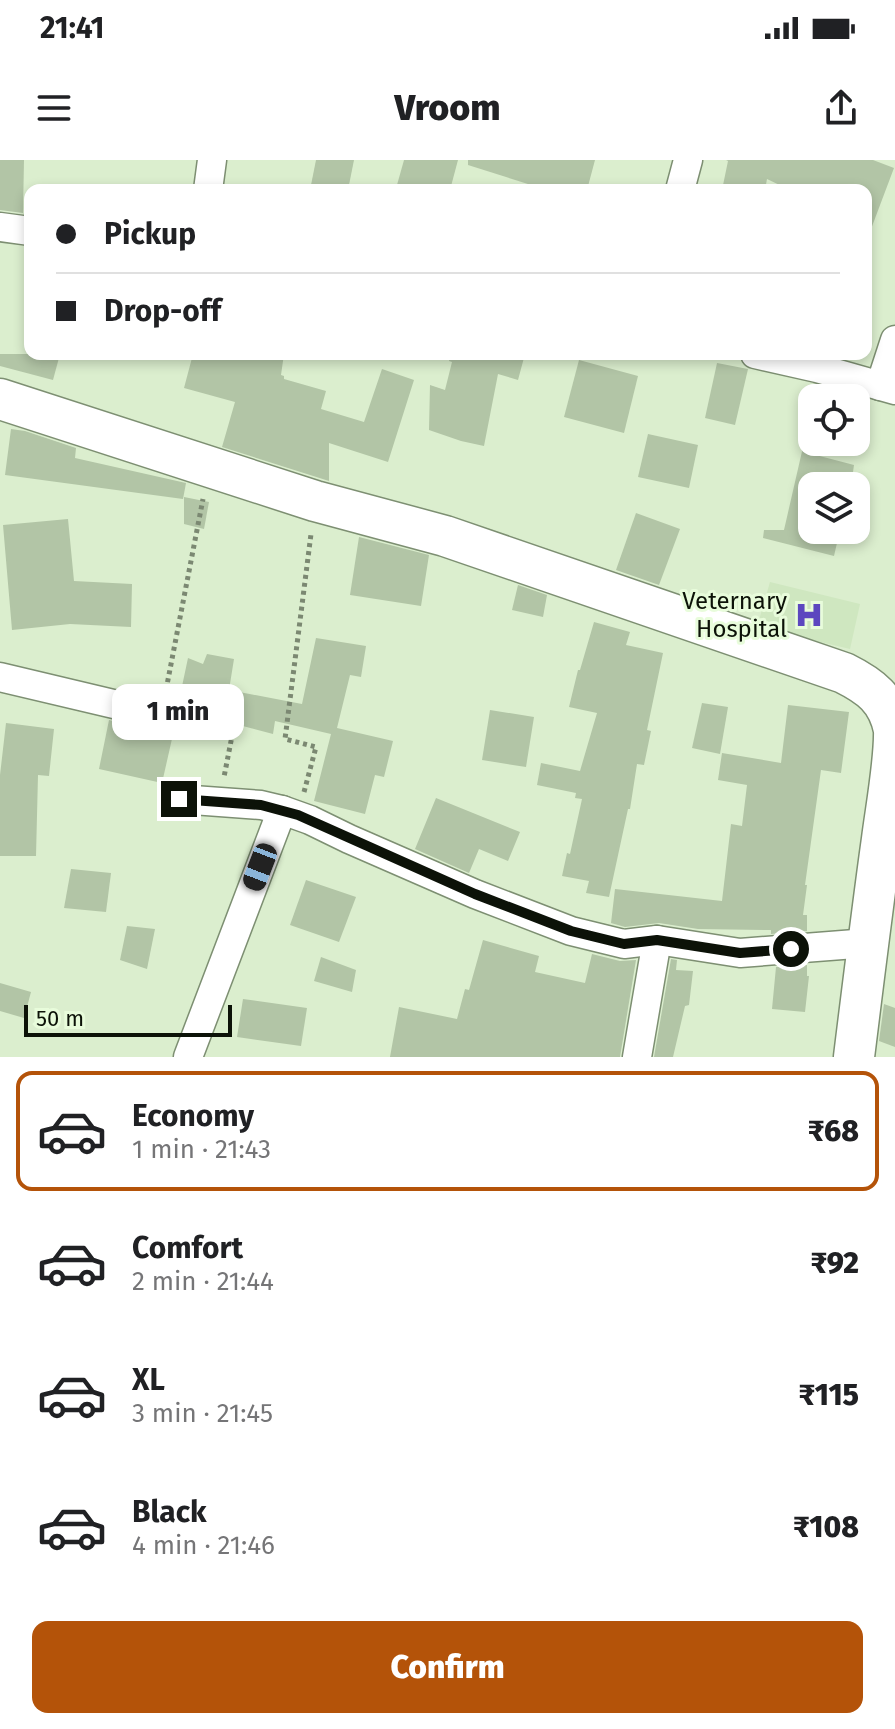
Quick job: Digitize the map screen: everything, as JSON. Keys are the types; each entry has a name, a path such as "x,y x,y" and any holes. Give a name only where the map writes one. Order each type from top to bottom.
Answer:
{"main road":[{"path":"0,399 315,501 445,536 844,673 868,686 890,707 895,731 895,758 854,1057"}],"street":[{"path":"209,184 212,160"},
{"path":"682,184 688,160"},
{"path":"0,227 24,230"},
{"path":"782,360 888,388 895,340"},
{"path":"0,677 161,717"},
{"path":"179,799 261,805 290,812 475,894 571,931 624,944 657,940 740,953 868,943"},
{"path":"188,1057 290,812"},
{"path":"637,1057 657,940"}],"path":[{"path":"210,467 161,717 233,731 220,802"},
{"path":"290,812 316,747 285,739 315,501"}],"shaded area":[{"name":"Veternary Hospital","path":"770,582 860,604 850,649 757,627"}],"building":[{"path":"0,160 24,160 23,213 0,210"},
{"path":"316,160 354,160 349,184 311,184"},
{"path":"404,160 458,160 452,184 397,184"},
{"path":"468,160 595,160 589,184 528,184 468,165"},
{"path":"873,160 894,168 872,226 872,184 777,184 767,179 766,184 723,184 728,161"},
{"path":"0,354 24,354 24,360 58,360 53,380 0,366"},
{"path":"191,360 283,360 281,375 284,379 326,391 321,409 364,422 382,369 414,380 388,462 329,443 329,481 222,447 235,402 184,388"},
{"path":"523,360 518,380 498,374 484,446 429,430 430,385 445,390 452,362 449,361"},
{"path":"579,360 638,376 624,433 564,417"},
{"path":"717,363 748,369 735,425 705,418"},
{"path":"11,429 76,448 75,458 186,483 183,499 5,475"},
{"path":"648,434 698,445 689,488 638,477"},
{"path":"801,456 820,456 854,465 853,472 798,472 798,544 837,544 834,556 763,538 764,530 784,530"},
{"path":"184,497 209,502 204,529 184,524"},
{"path":"636,513 680,529 659,585 616,570"},
{"path":"68,519 74,581 132,584 131,627 70,624 12,630 3,525"},
{"path":"359,537 429,555 421,606 350,595"},
{"path":"518,585 547,595 543,617 512,610"},
{"path":"594,622 630,632 626,645 663,653 647,730 651,731 644,765 637,764 630,809 609,897 586,893 589,881 562,876 582,799 575,798 576,793 537,785 541,763 580,771 597,713 569,707"},
{"path":"316,638 366,646 361,677 350,675 337,728 393,741 384,777 375,775 365,814 314,801 331,734 275,721 273,734 239,725 242,713 214,706 216,699 181,691 188,658 203,664 207,654 234,659 229,690 302,704"},
{"path":"702,703 728,707 720,754 692,748"},
{"path":"788,705 849,712 841,773 821,770 805,885 803,915 807,915 807,931 771,934 771,930 698,929 659,923 625,927 611,923 615,889 722,901 731,824 742,826 747,785 718,780 722,753 781,763"},
{"path":"490,710 534,717 526,767 482,760"},
{"path":"109,720 157,733 174,730 162,783 99,769"},
{"path":"6,723 54,729 49,776 38,775 36,856 0,856 0,775"},
{"path":"436,798 520,832 508,861 479,849 469,873 415,849"},
{"path":"71,869 111,873 106,912 64,908"},
{"path":"306,880 356,897 339,942 290,925"},
{"path":"127,926 155,929 147,969 120,960"},
{"path":"483,940 539,956 535,972 585,983 592,954 620,961 636,960 620,1057 390,1057 399,1007 457,1019"},
{"path":"321,957 356,970 352,992 314,981"},
{"path":"671,959 677,960 676,970 693,971 689,1005 685,1006 673,1057 654,1057"},
{"path":"807,965 809,976 805,1012 772,1009 776,967"},
{"path":"0,983 31,992 24,1018 0,1011"},
{"path":"243,999 307,1008 301,1046 237,1037"},
{"path":"884,1004 895,1008 895,1047 879,1041"}],"place":[{"name":"Veternary Hospital","path":"809,615"}],"route":[{"path":"179,799 261,805 298,815 475,894 571,931 624,944 657,940 740,953 791,949"}]}
